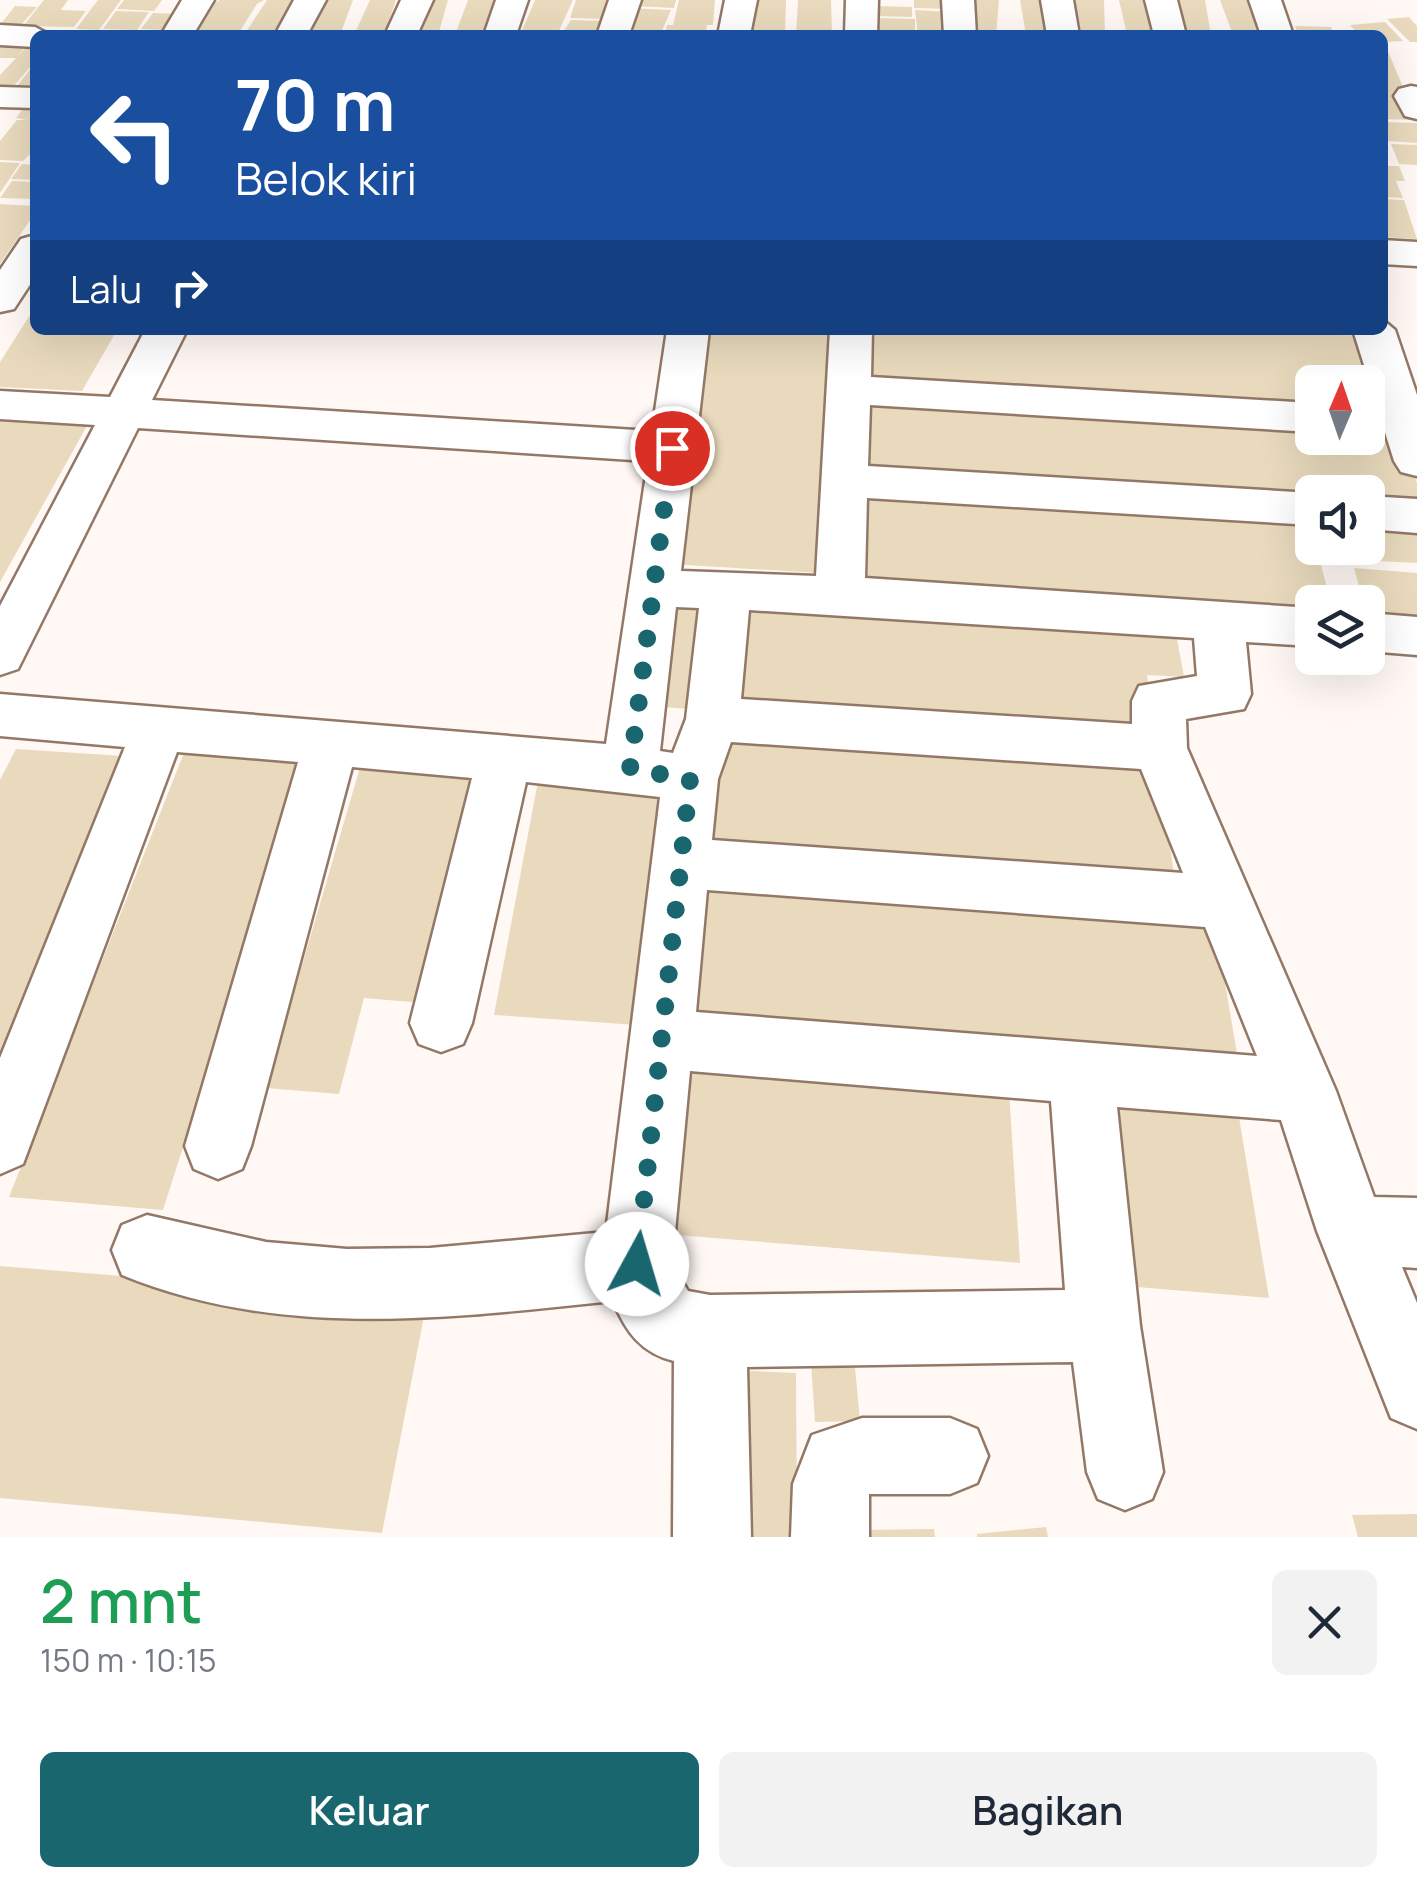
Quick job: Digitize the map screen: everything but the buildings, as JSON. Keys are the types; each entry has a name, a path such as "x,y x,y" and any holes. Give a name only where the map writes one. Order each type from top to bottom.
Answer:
{"street":[{"path":"180,30 198,0"},
{"path":"294,30 310,0"},
{"path":"403,30 417,0"},
{"path":"502,30 512,0"},
{"path":"615,30 625,0"},
{"path":"735,30 741,0"},
{"path":"861,30 862,0"},
{"path":"958,0 960,30"},
{"path":"1057,0 1063,30"},
{"path":"1161,0 1169,30"},
{"path":"1265,0 1276,30"},
{"path":"0,35 30,37"},
{"path":"1388,252 1417,254"},
{"path":"0,300 30,255"},
{"path":"0,656 164,335"},
{"path":"687,335 657,588 660,774 681,863 637,1264 647,1296 668,1324 710,1330 1104,1326"},
{"path":"840,596 851,335"},
{"path":"1375,335 1396,434"},
{"path":"850,390 1295,415"},
{"path":"0,405 672,448"},
{"path":"846,481 1295,509"},
{"path":"1385,514 1417,516"},
{"path":"657,588 1295,626"},
{"path":"660,774 713,719 726,591"},
{"path":"1218,620 1225,694 1158,701 1160,748 1304,1091 1384,1232 1417,1392"},
{"path":"1385,633 1417,636"},
{"path":"0,714 660,774"},
{"path":"713,719 1160,748"},
{"path":"0,1141 159,729"},
{"path":"218,1146 331,744"},
{"path":"440,1023 504,758"},
{"path":"681,863 1224,902"},
{"path":"661,1039 1304,1091"},
{"path":"1080,1071 1104,1326 1125,1472"},
{"path":"147,1250 228,1270 302,1282 350,1284 423,1283 637,1264"},
{"path":"710,1330 712,1537"},
{"path":"830,1537 831,1484 839,1462 862,1456 950,1456"}],"route":[{"path":"637,1264 690,779 630,769 657,588 672,448"}]}
